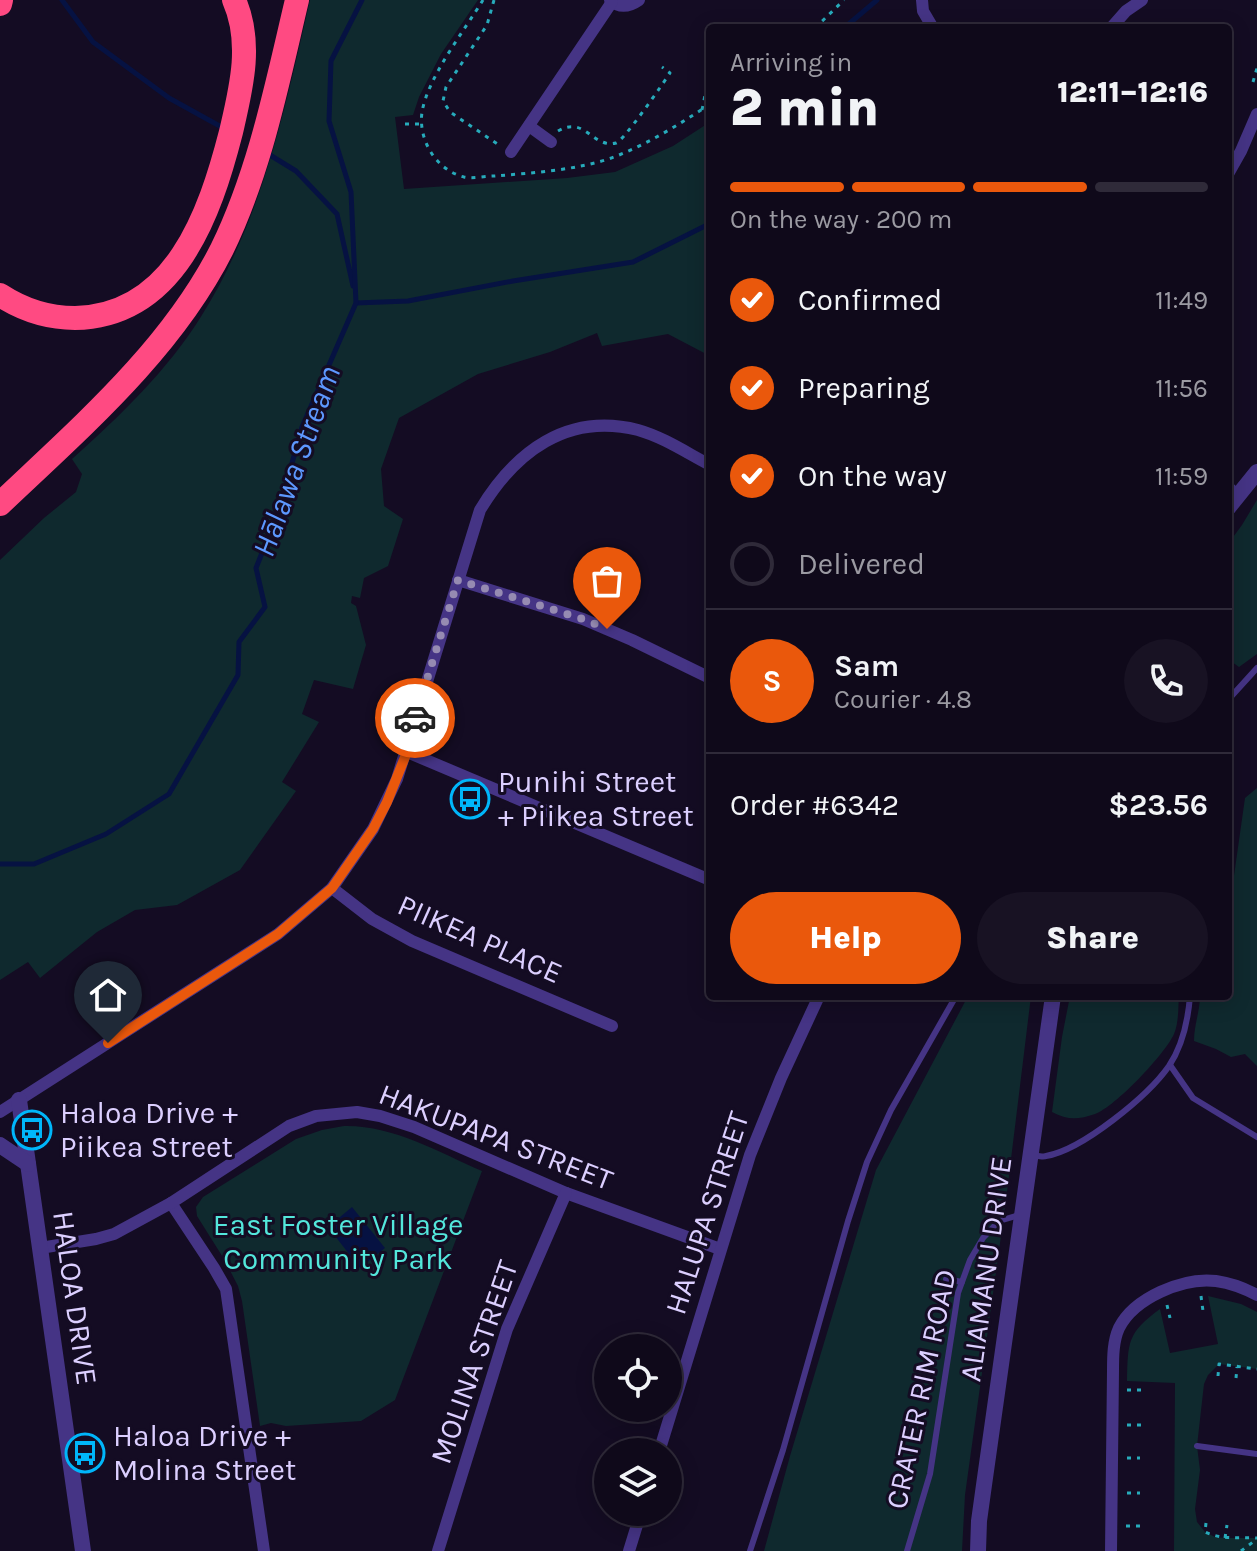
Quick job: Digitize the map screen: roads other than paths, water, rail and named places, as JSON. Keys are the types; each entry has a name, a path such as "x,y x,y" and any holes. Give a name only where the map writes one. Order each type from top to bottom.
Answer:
{"highway":[{"path":"0,295 31,311 85,318 124,309 142,299 161,284 175,267 191,242 216,186 239,98 245,55 234,0"},
{"path":"0,504 134,373 187,307 217,258 252,173 297,0"}],"street":[{"path":"511,152 611,1 625,6 639,0"},
{"path":"922,0 923,11 931,24"},
{"path":"1115,24 1142,0"},
{"path":"1232,167 1257,114"},
{"path":"529,126 551,142"},
{"path":"0,1112 278,934 332,888 373,829 392,791 407,752 480,510 493,488 522,457 570,431 624,428 656,437 706,463"},
{"path":"1232,496 1257,472"},
{"path":"458,580 583,619 706,676"},
{"path":"407,752 706,878"},
{"name":"PIIKEA PLACE","path":"332,888 372,919 412,941 612,1026"},
{"name":"HALUPA STREET","path":"663,1438 750,1155 817,1000"},
{"name":"ALIAMANU DRIVE","path":"978,1551 979,1521 1052,1000"},
{"name":"HALOA DRIVE","path":"19,1100 83,1551"},
{"name":"HAKUPAPA STREET","path":"40,1248 114,1234 171,1203 289,1126 316,1116 357,1112 414,1127 566,1193 720,1249"},
{"path":"0,1145 28,1164"},
{"name":"MOLINA STREET","path":"438,1551 507,1329 566,1193"},
{"path":"171,1203 226,1289 264,1551"},
{"path":"1111,1551 1113,1371 1114,1345 1119,1328 1154,1294 1185,1283 1214,1281 1257,1295"},
{"path":"629,1551 637,1526"}],"lane":[{"path":"1232,695 1257,668"},
{"path":"750,1551 783,1450 867,1162 891,1110 954,1000"},
{"path":"1031,1155 1046,1157 1075,1145 1141,1097 1170,1065 1180,1045 1189,1000"},
{"path":"1170,1065 1193,1098 1257,1137"},
{"name":"CRATER RIM ROAD","path":"907,1551 936,1444 958,1293 970,1260 983,1238 999,1221 1022,1214"},
{"path":"946,1279 962,1282"},
{"path":"1197,1446 1257,1454"}],"waterway":[{"path":"62,0 93,42 169,98 225,129"},
{"name":"Hālawa Stream","path":"0,864 34,864 106,834 169,794 238,675 239,642 265,607 256,568 279,510 302,427 356,303 351,192 329,121 331,61 362,0"},
{"path":"849,24 877,0"},
{"path":"265,152 296,171 337,214 353,286"},
{"path":"356,303 408,301 633,262 706,226"}],"place":[{"name":"Punihi Street + Piikea Street","path":"470,799"},
{"name":"Haloa Drive + Piikea Street","path":"32,1130"},
{"name":"Haloa Drive + Molina Street","path":"85,1453"}],"park label":[{"name":"East Foster Village Community Park","path":"338,1242"}]}
